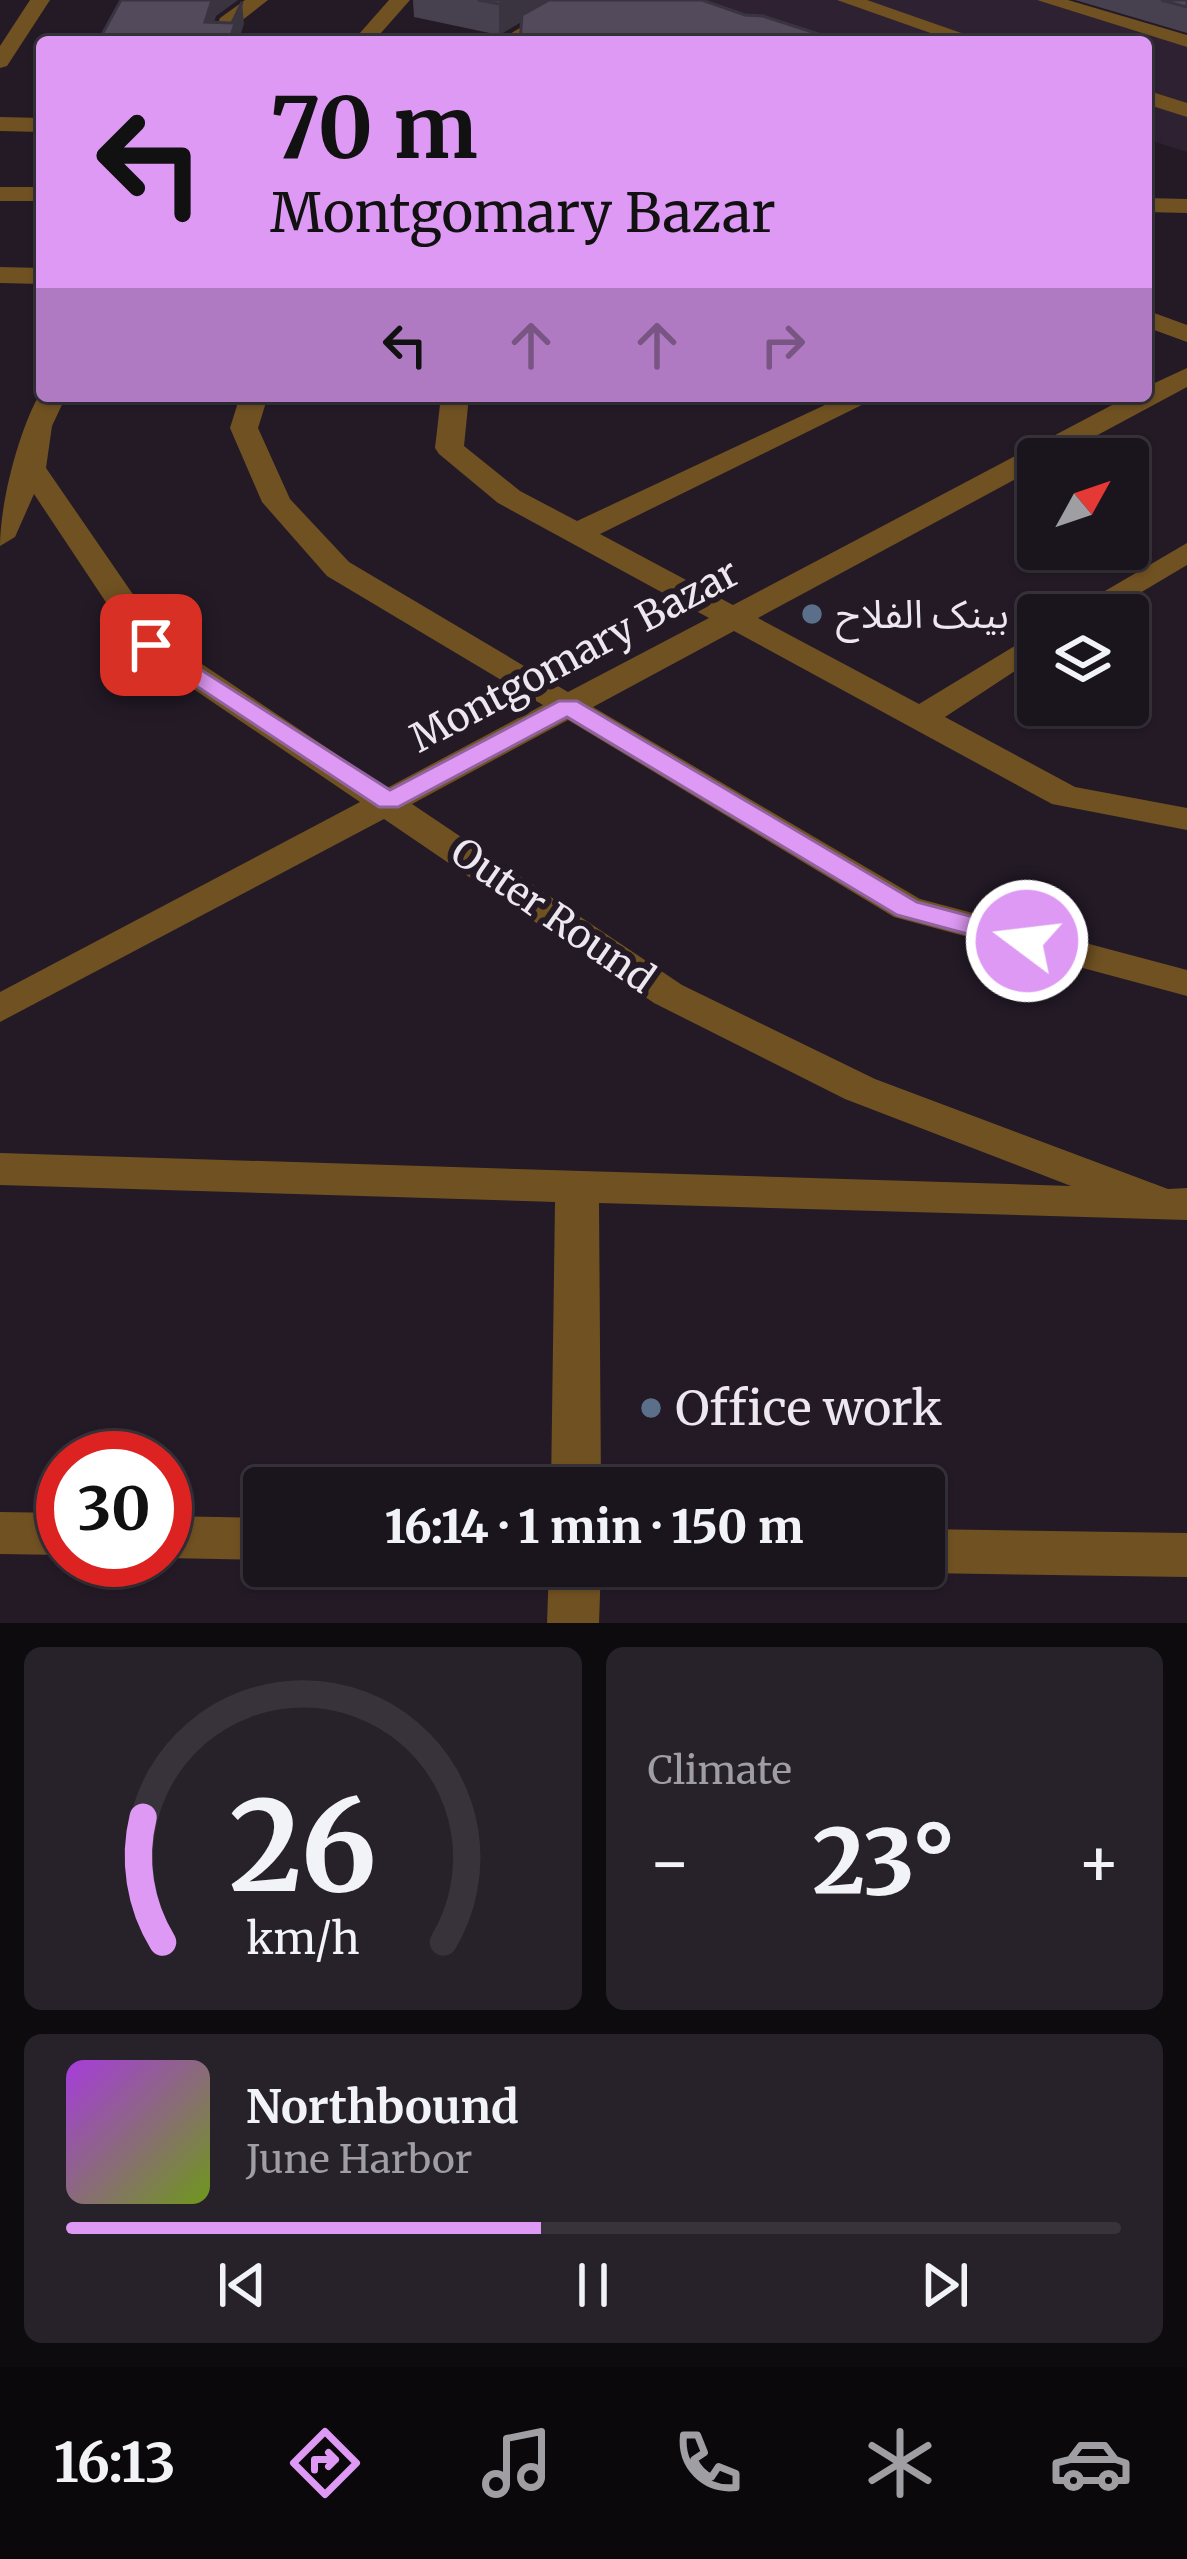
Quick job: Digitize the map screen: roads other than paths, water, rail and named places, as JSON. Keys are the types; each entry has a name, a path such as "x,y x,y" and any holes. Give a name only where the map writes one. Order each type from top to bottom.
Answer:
{"street":[{"path":"0,62 40,0"},
{"path":"223,36 227,22 257,0"},
{"path":"367,36 400,0"},
{"path":"514,36 582,0"},
{"path":"847,0 958,36"},
{"path":"1047,0 1187,41"},
{"path":"1152,99 1187,110"},
{"path":"0,124 36,125"},
{"path":"0,194 36,194"},
{"path":"1152,205 1187,206"},
{"path":"0,275 36,276"},
{"path":"1152,320 1187,334"},
{"name":"Montgomary Bazar","path":"1152,395 1187,376"},
{"path":"0,537 31,468 38,426 49,402"},
{"path":"252,402 244,428 277,502 338,568 907,908 1187,982"},
{"path":"454,402 449,448 509,497 1065,796 1187,819"},
{"path":"577,533 853,402"},
{"name":"Montgomary Bazar","path":"0,1009 1138,402"},
{"name":"Outer Round","path":"31,468 151,645 668,994 860,1089 1176,1204"},
{"path":"1116,594 1187,552"},
{"path":"919,719 1017,656"},
{"path":"0,1169 1176,1204"},
{"path":"576,1467 578,1186"},
{"path":"0,1533 36,1534"},
{"path":"192,1538 243,1539"},
{"path":"945,1551 1187,1556"},
{"path":"573,1623 574,1587"}],"place":[{"name":"بینک الفلاح","path":"812,614"},
{"name":"Office work","path":"651,1408"}]}
